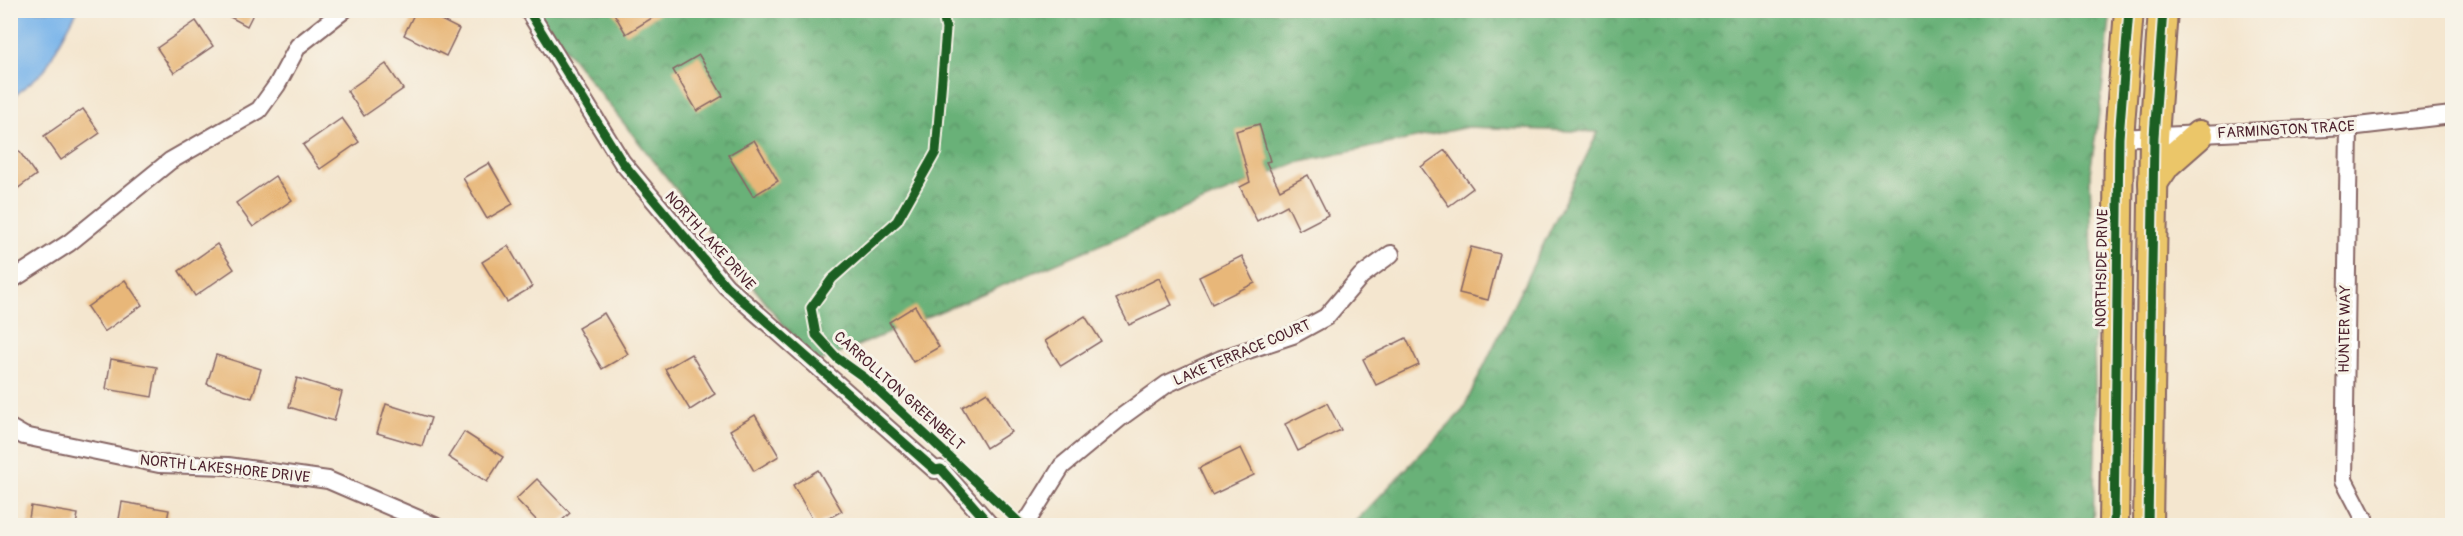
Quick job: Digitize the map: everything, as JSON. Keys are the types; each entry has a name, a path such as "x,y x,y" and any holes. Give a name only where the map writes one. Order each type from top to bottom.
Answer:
{"highway":[{"name":"NORTHSIDE DRIVE","path":"2114,525 2119,138 2129,10"},
{"path":"2148,525 2154,137 2163,10"},
{"path":"2153,183 2166,164 2199,135"}],"street":[{"path":"10,281 69,243 170,161 259,110 277,85 298,46 344,10"},
{"name":"NORTH LAKE DRIVE","path":"528,10 622,162 726,286 935,470 941,468 991,525"},
{"name":"FARMINGTON TRACE","path":"2119,138 2349,127 2452,115"},
{"name":"HUNTER WAY","path":"2349,127 2344,480 2368,525"},
{"name":"LAKE TERRACE COURT","path":"1018,525 1030,517 1062,466 1120,417 1167,384 1221,359 1293,335 1326,317 1361,276 1391,254"},
{"name":"NORTH LAKESHORE DRIVE","path":"10,428 24,436 159,464 228,466 328,480 435,525"}],"green space":[{"path":"535,11 2111,11 2090,173 2096,425 2093,525 1352,525 1462,411 1598,132 1468,127 1296,163 814,364"}],"water":[{"path":"11,10 77,11 44,71 11,99"}],"building":[{"path":"217,10 255,10 247,26"},
{"path":"416,10 421,10 459,29 446,56 404,35"},
{"path":"612,10 665,10 626,34"},
{"path":"196,21 213,46 174,73 157,48"},
{"path":"699,55 723,96 697,111 673,70"},
{"path":"386,64 403,89 364,116 347,91"},
{"path":"83,109 100,133 61,160 44,136"},
{"path":"342,118 359,142 320,169 303,145"},
{"path":"1259,124 1270,161 1266,162 1280,190 1308,175 1328,215 1299,230 1287,205 1257,221 1240,187 1250,182 1236,131"},
{"path":"754,140 778,181 753,196 728,155"},
{"path":"1445,150 1473,188 1449,206 1421,167"},
{"path":"19,151 36,175 10,194 10,157"},
{"path":"489,163 513,204 487,219 463,178"},
{"path":"275,176 292,200 253,227 236,203"},
{"path":"217,244 234,269 195,296 179,271"},
{"path":"508,246 532,287 507,302 482,262"},
{"path":"1471,247 1500,254 1488,300 1459,293"},
{"path":"1242,256 1255,283 1212,304 1199,277"},
{"path":"1159,278 1172,305 1129,325 1116,299"},
{"path":"125,280 142,305 104,332 87,307"},
{"path":"915,306 939,347 913,362 889,322"},
{"path":"604,313 628,354 602,369 578,328"},
{"path":"1085,316 1101,341 1061,366 1045,341"},
{"path":"1406,338 1419,365 1376,385 1363,359"},
{"path":"691,354 715,394 690,410 665,369"},
{"path":"216,355 261,369 252,398 207,384"},
{"path":"111,359 157,367 152,397 106,389"},
{"path":"297,378 342,392 334,421 289,407"},
{"path":"987,392 1011,432 986,448 962,407"},
{"path":"1327,403 1341,430 1298,451 1285,424"},
{"path":"386,404 431,418 422,446 377,433"},
{"path":"755,415 779,456 754,471 730,430"},
{"path":"464,432 503,457 487,482 448,457"},
{"path":"1241,448 1254,475 1212,495 1199,468"},
{"path":"818,470 842,511 816,525 793,485"},
{"path":"537,479 570,513 557,525 541,525 516,499"},
{"path":"122,502 169,510 166,525 118,525"},
{"path":"31,506 78,514 76,525 28,525"}],"cycle path":[{"path":"528,10 622,162 726,286 935,470 941,469 991,526"},
{"name":"CARROLLTON GREENBELT","path":"942,10 946,29 936,152 897,221 832,279 811,308 816,335 837,358 865,378 1023,526"},
{"path":"2114,526 2119,138 2129,10"},
{"path":"2148,526 2154,137 2163,10"}]}
